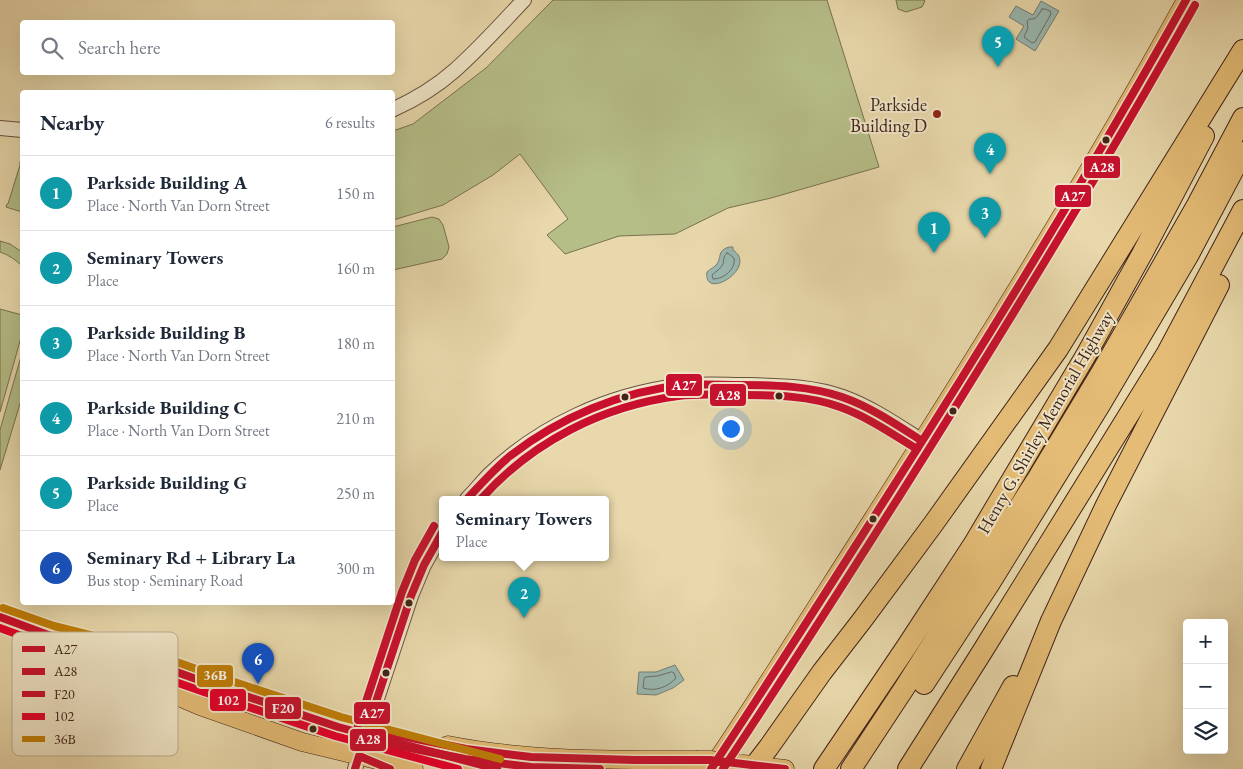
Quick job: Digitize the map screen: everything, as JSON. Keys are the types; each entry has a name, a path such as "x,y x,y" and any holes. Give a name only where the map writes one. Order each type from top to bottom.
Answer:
{"highway":[{"path":"748,766 770,747 822,672 864,619 1058,349 1243,50"},
{"name":"Henry G. Shirley Memorial Highway","path":"824,769 973,545 1081,363 1142,254 1243,62"},
{"path":"851,769 906,687 1039,476 1101,373 1196,206 1243,118"},
{"path":"867,769 990,583 1100,405 1188,256 1243,152"},
{"path":"908,769 1167,353 1243,210"},
{"path":"991,769 1051,621 1106,505 1243,237"},
{"path":"967,769 1051,621"}],"main road":[{"path":"704,765 966,373 1081,184 1186,0"},
{"path":"0,617 40,632"},
{"path":"178,672 329,724 466,749 531,757 635,760 704,765 710,760 784,769"},
{"path":"178,696 213,711 357,762 390,769"},
{"path":"359,729 497,769"},
{"path":"357,762 414,769"}],"street":[{"path":"395,108 424,92 453,72 524,0"},
{"path":"1,130 20,130"},
{"path":"470,496 503,462 540,435 569,419 629,396 677,386 795,386 820,390 844,397 861,405 922,441"},
{"path":"359,729 424,565 439,539"}],"green space":[{"path":"553,0 827,0 879,167 771,198 728,208 675,234 619,236 565,254 547,235 568,219 520,154 493,175 443,205 395,219 395,130 413,124 486,68"},
{"path":"896,0 925,1 922,7 906,12 898,9"},
{"path":"20,165 20,211 6,207"},
{"path":"432,217 439,219 443,225 449,247 447,254 442,259 395,270 395,226"},
{"path":"0,241 10,244 20,251 20,264 12,258 0,252"},
{"path":"0,309 20,314 20,341 0,412"},
{"path":"20,360 20,404 0,470 0,430"}],"water":[{"path":"1041,1 1059,11 1035,51 1016,39 1024,26 1009,17 1016,6 1033,15"},
{"path":"733,247 733,250 739,257 739,265 728,279 713,284 708,280 707,272 717,264 723,250"},
{"path":"675,665 684,680 673,688 656,695 637,694 639,672 656,672"}],"transit line":[{"name":"A27","path":"711,769 848,558 1006,306 1116,123 1186,0"},
{"name":"A28","path":"723,769 836,597 1052,251 1195,5"},
{"name":"A27","path":"470,496 510,456 529,442 570,418 592,408 637,393 684,385 779,386 805,388 830,393 853,401 873,411 922,441"},
{"name":"A28","path":"484,496 523,460 570,430 622,408 678,396 702,394 767,395 817,400 860,416 917,449"},
{"name":"A28","path":"434,526 415,560 402,592 358,726 358,734 365,739 465,759 531,767 600,769"},
{"name":"A27","path":"439,538 424,565 411,596 367,729 466,749 531,757 710,760 785,769"},
{"name":"36B","path":"3,608 54,626 78,632"},
{"name":"F20","path":"0,617 40,632"},
{"name":"102","path":"0,628 12,632"},
{"name":"36B","path":"178,662 341,717 500,759"},
{"name":"F20","path":"178,672 338,727 497,769"},
{"name":"102","path":"178,683 335,736 458,769"},
{"name":"A27","path":"355,769 359,756 390,769"}],"place":[{"name":"Parkside Building G","path":"998,67"},
{"name":"Parkside Building D","path":"937,114"},
{"name":"Parkside Building C","path":"990,174"},
{"name":"Parkside Building B","path":"985,238"},
{"name":"Parkside Building A","path":"934,253"},
{"name":"Seminary Towers","path":"524,618"},
{"name":"Seminary Rd + Library La","path":"258,684"}]}
